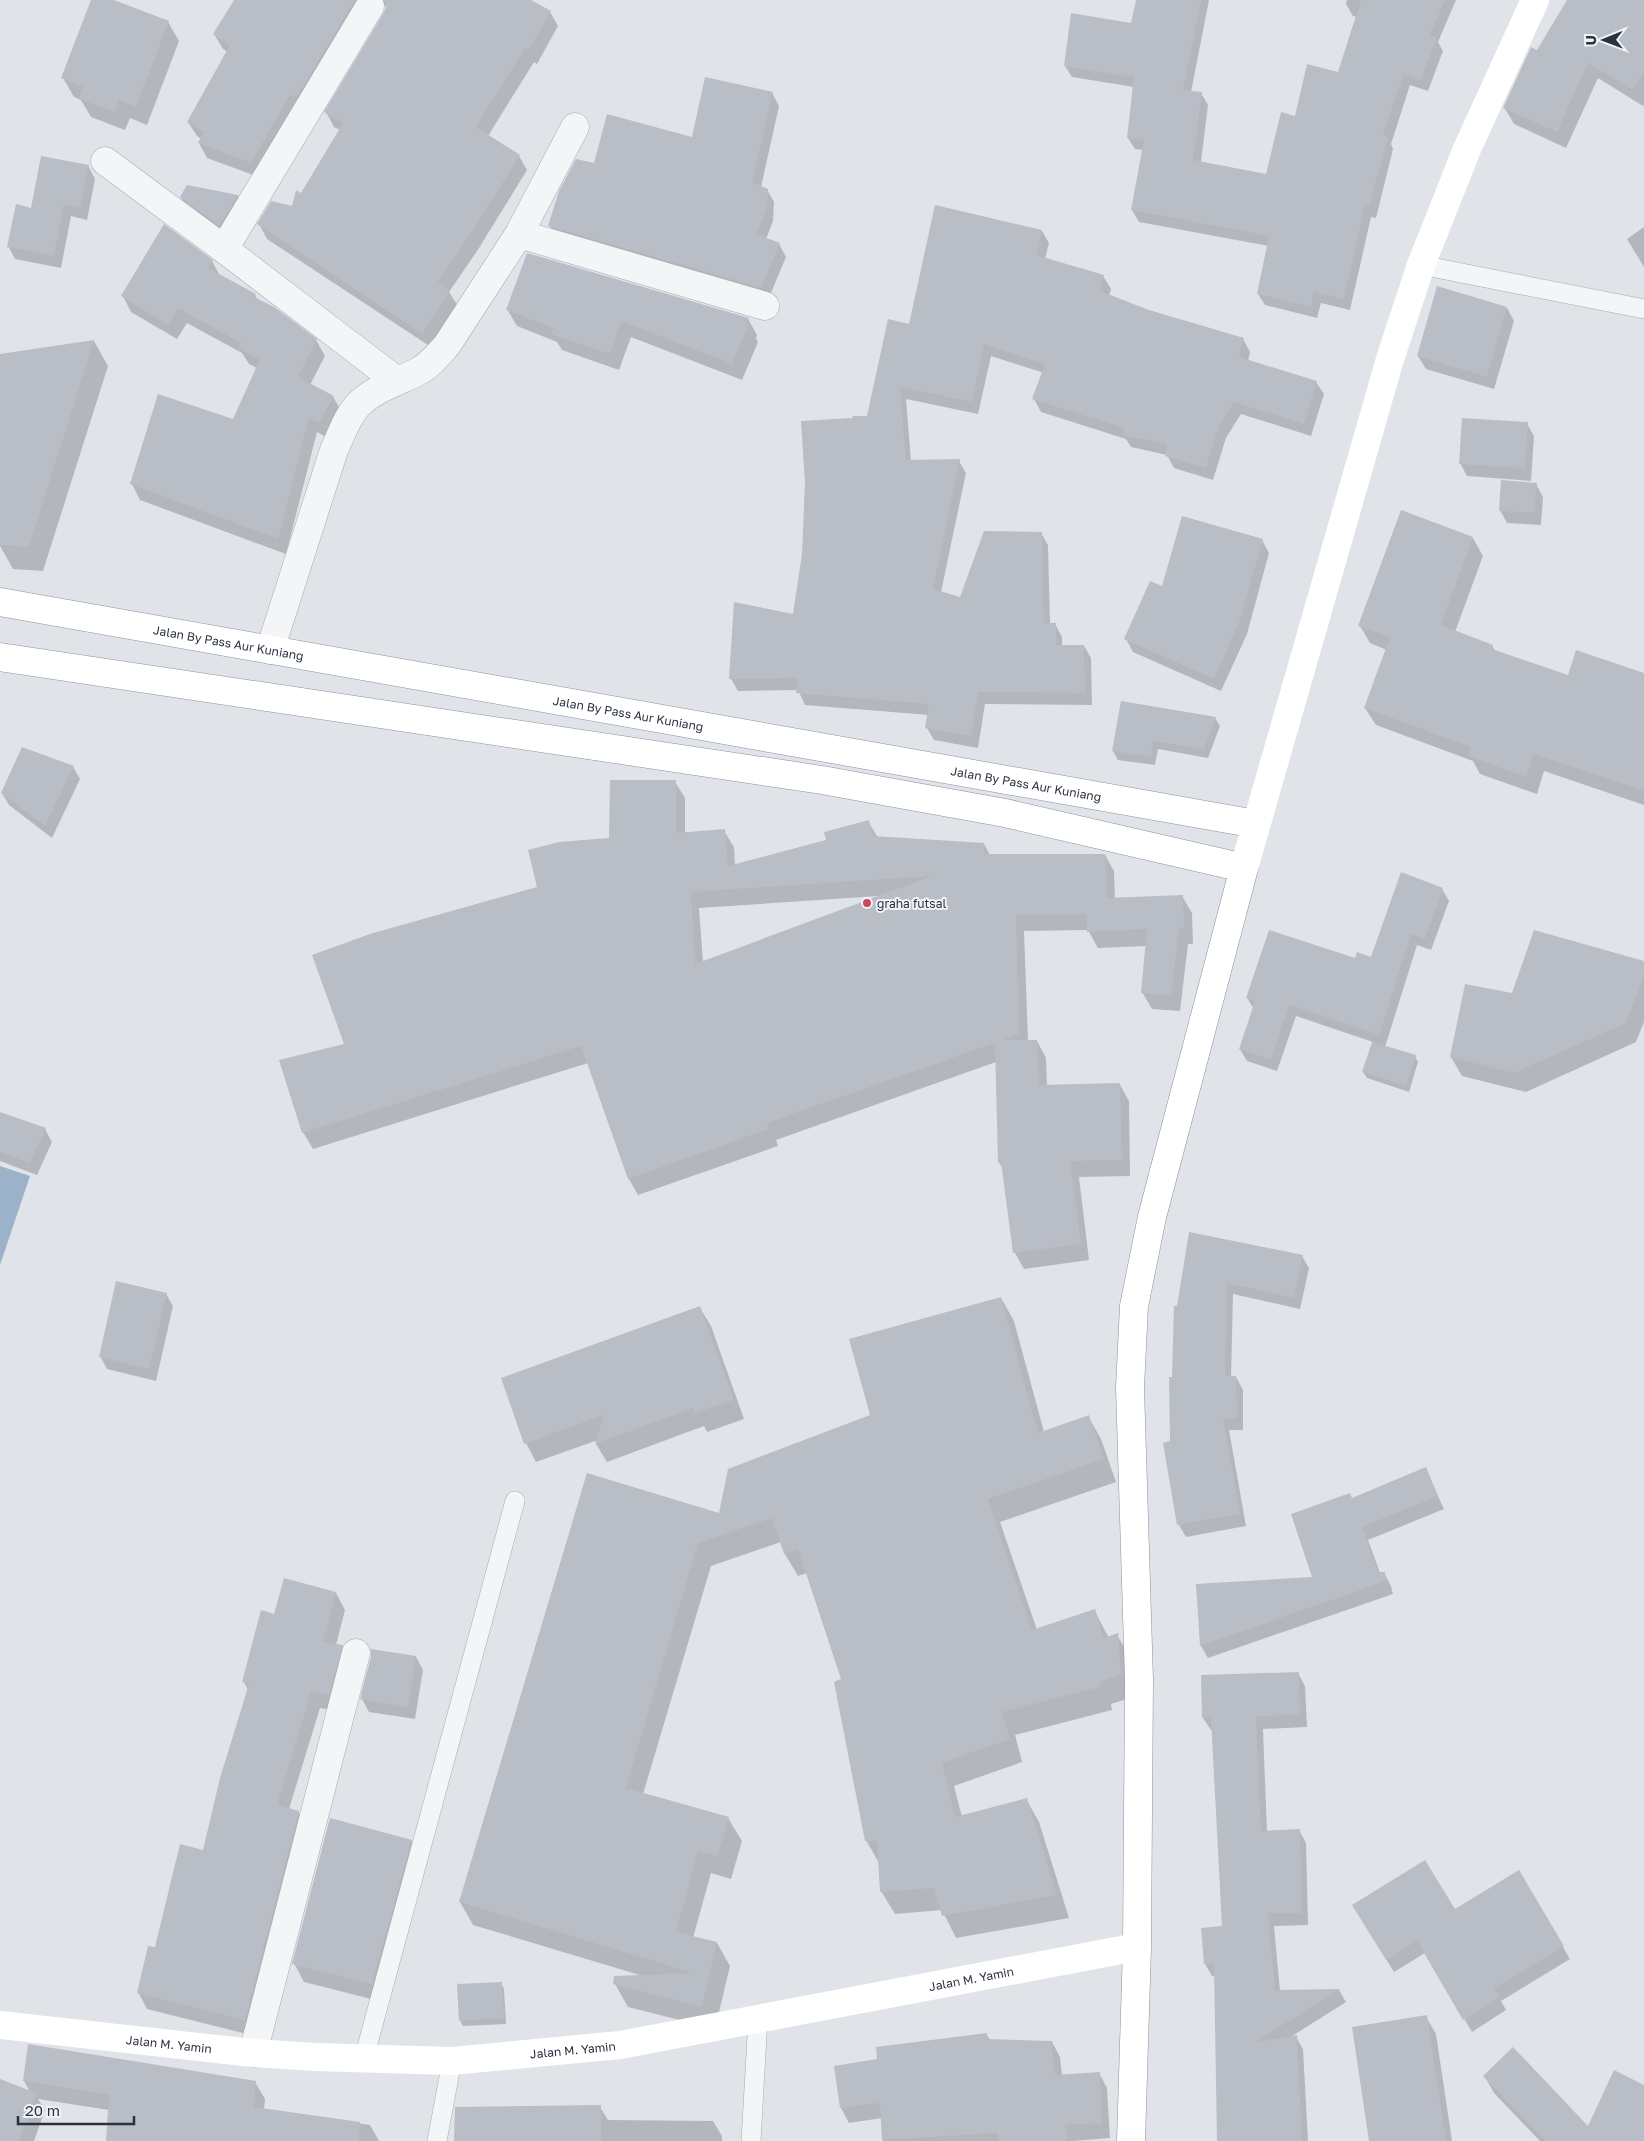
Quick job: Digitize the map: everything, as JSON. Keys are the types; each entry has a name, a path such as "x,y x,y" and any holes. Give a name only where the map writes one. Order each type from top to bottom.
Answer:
{"main road":[{"path":"1130,2141 1137,1947 1139,1680 1130,1388 1134,1306 1152,1217 1244,868 1390,360 1421,264 1467,149 1535,0"},
{"name":"Jalan By Pass Aur Kuniang","path":"0,602 1256,824"},
{"path":"0,657 822,780 1004,813 1244,868"},
{"name":"Jalan M. Yamin","path":"0,2026 253,2052 452,2061 620,2045 1137,1947"}],"street":[{"path":"224,249 370,6"},
{"path":"270,650 334,450 347,423 357,407 373,393 420,371 434,361 447,345 519,234 575,127"},
{"path":"105,161 397,381"},
{"path":"519,234 764,306"},
{"path":"253,2052 356,1653"}],"lane":[{"path":"1421,264 1644,309"},
{"path":"364,2058 515,1501"},
{"path":"751,2141 758,2018"},
{"path":"437,2141 452,2061"}],"water":[{"path":"0,1166 30,1176 0,1265"}],"building":[{"path":"91,0 114,0 169,21 136,107 119,100 115,112 79,99 83,87 61,78"},
{"path":"234,0 355,0 297,97 290,95 251,163 198,143 204,132 187,122 230,45 213,34"},
{"path":"384,0 531,0 551,11 529,50 525,48 476,127 520,155 438,282 450,291 422,334 257,224 271,201 292,206 296,190 301,193 343,123 324,112 383,14 386,7"},
{"path":"1136,0 1201,0 1183,90 1202,92 1193,160 1266,174 1281,112 1295,116 1307,64 1338,72 1361,0 1445,0 1430,35 1437,38 1421,80 1404,74 1383,135 1388,137 1369,207 1365,205 1344,299 1314,292 1311,307 1257,294 1269,236 1131,210 1144,140 1127,138 1134,77 1064,66 1071,13 1131,23"},
{"path":"1567,0 1644,0 1644,72 1633,90 1588,63 1557,132 1503,108 1531,47 1537,50"},
{"path":"705,77 773,92 752,182 768,189 767,208 756,234 780,243 761,288 548,226 559,191 576,159 594,163 607,114 692,137"},
{"path":"41,156 89,165 80,208 64,204 54,256 7,247 16,204 31,208"},
{"path":"187,185 238,195 219,226 180,197"},
{"path":"935,205 1042,230 1036,255 1104,275 1100,291 1149,310 1244,338 1239,357 1317,381 1304,424 1234,402 1219,425 1206,468 1165,456 1167,444 1122,435 1124,428 1032,399 1045,364 984,344 972,402 900,387 906,460 960,459 933,589 960,597 984,531 1042,532 1044,623 1056,623 1056,645 1084,645 1085,693 978,692 971,736 925,728 929,704 796,693 797,678 729,679 734,602 793,614 802,554 805,483 801,421 867,416 888,319 909,324"},
{"path":"164,224 213,260 208,268 256,294 254,297 274,307 317,339 298,377 334,396 319,423 309,418 278,539 130,484 158,394 233,419 260,359 238,349 241,343 178,308 168,325 121,296"},
{"path":"527,253 749,318 746,323 749,324 732,364 621,321 610,354 551,334 553,328 506,310"},
{"path":"1437,286 1507,307 1487,377 1417,356"},
{"path":"94,340 29,547 0,545 0,354"},
{"path":"1462,418 1528,422 1525,468 1459,464"},
{"path":"1501,480 1537,483 1534,513 1499,511"},
{"path":"1401,510 1473,537 1441,625 1493,645 1492,649 1568,675 1576,650 1644,673 1644,791 1534,754 1526,777 1468,756 1471,747 1364,708 1390,637 1358,626"},
{"path":"1182,516 1263,539 1240,620 1214,679 1124,639 1150,581 1162,586"},
{"path":"1121,701 1216,717 1204,750 1153,741 1151,757 1112,751"},
{"path":"22,747 74,766 45,826 1,793"},
{"path":"610,780 676,780 676,833 725,829 728,866 826,840 824,832 869,820 873,836 984,843 984,854 1105,854 1107,898 1183,895 1184,928 1179,928 1171,995 1141,993 1147,929 1087,932 1086,914 1016,915 1019,1034 1002,1040 1037,1040 1039,1085 1120,1083 1122,1160 1070,1161 1081,1244 1013,1253 1001,1162 998,1163 995,1043 767,1123 769,1129 628,1179 581,1046 302,1133 279,1060 344,1044 312,955 370,934 537,887 528,850 559,842 609,838","holes":["932,876 695,964 691,892"]},
{"path":"1401,872 1443,888 1425,939 1411,934 1379,1035 1289,1005 1271,1060 1239,1049 1255,1001 1246,998 1269,930 1355,958 1357,952 1371,957"},
{"path":"1534,930 1644,961 1644,977 1626,1023 1514,1073 1450,1057 1465,984 1512,993"},
{"path":"1372,1042 1416,1055 1406,1086 1362,1072"},
{"path":"0,1112 46,1128 30,1163 0,1152"},
{"path":"1189,1232 1303,1255 1294,1298 1227,1283 1225,1376 1236,1376 1237,1418 1223,1418 1240,1514 1177,1525 1163,1443 1170,1441 1169,1377 1172,1377 1174,1306 1177,1306"},
{"path":"116,1281 167,1293 149,1369 99,1357"},
{"path":"1001,1297 1038,1433 1089,1415 1104,1459 988,1499 1032,1630 1095,1609 1104,1638 1118,1633 1121,1674 1099,1682 1100,1687 1002,1712 1010,1739 942,1763 955,1817 1027,1798 1057,1895 942,1916 934,1888 880,1892 877,1841 865,1841 834,1682 841,1679 798,1549 784,1554 772,1518 698,1543 626,1788 729,1817 718,1856 698,1851 676,1932 717,1942 702,2007 613,1984 614,1976 693,1973 459,1902 587,1473 719,1513 728,1469 870,1415 849,1339"},
{"path":"700,1306 734,1400 695,1413 693,1408 595,1444 604,1415 524,1444 501,1378"},
{"path":"1426,1467 1438,1496 1362,1527 1378,1572 1385,1572 1386,1581 1200,1646 1196,1584 1312,1577 1291,1514 1350,1493 1352,1498"},
{"path":"284,1578 336,1592 323,1642 343,1645 329,1695 311,1692 277,1805 299,1811 245,2020 137,1993 148,1946 155,1947 180,1844 203,1850 220,1778 249,1684 242,1682 261,1610 274,1614"},
{"path":"371,1649 416,1656 408,1707 360,1699 371,1657"},
{"path":"1299,1672 1300,1715 1256,1716 1261,1831 1300,1829 1302,1913 1268,1913 1275,1990 1340,1989 1255,2042 1297,2035 1302,2141 1217,2141 1214,1963 1204,1964 1201,1928 1222,1926 1211,1718 1202,1718 1201,1675"},
{"path":"330,1818 412,1840 372,1984 292,1964"},
{"path":"1425,1860 1455,1909 1519,1870 1564,1946 1494,1989 1500,1997 1463,2020 1417,1941 1386,1960 1352,1905"},
{"path":"502,1982 504,2018 459,2021 457,1984"},
{"path":"1427,2015 1446,2141 1369,2141 1352,2027"},
{"path":"987,2033 987,2039 1052,2041 1055,2075 1100,2072 1102,2123 1065,2125 1067,2141 998,2141 998,2133 882,2140 880,2103 840,2108 834,2066 877,2059 876,2047"},
{"path":"28,2044 256,2081 254,2107 360,2122 359,2141 106,2141 109,2095 23,2081"},
{"path":"1513,2047 1588,2126 1614,2070 1644,2085 1644,2141 1545,2141 1483,2076"},
{"path":"0,2079 36,2093 19,2141 0,2141"},
{"path":"601,2105 601,2141 454,2141 455,2107"}],"place":[{"name":"graha futsal","path":"867,903"}]}
